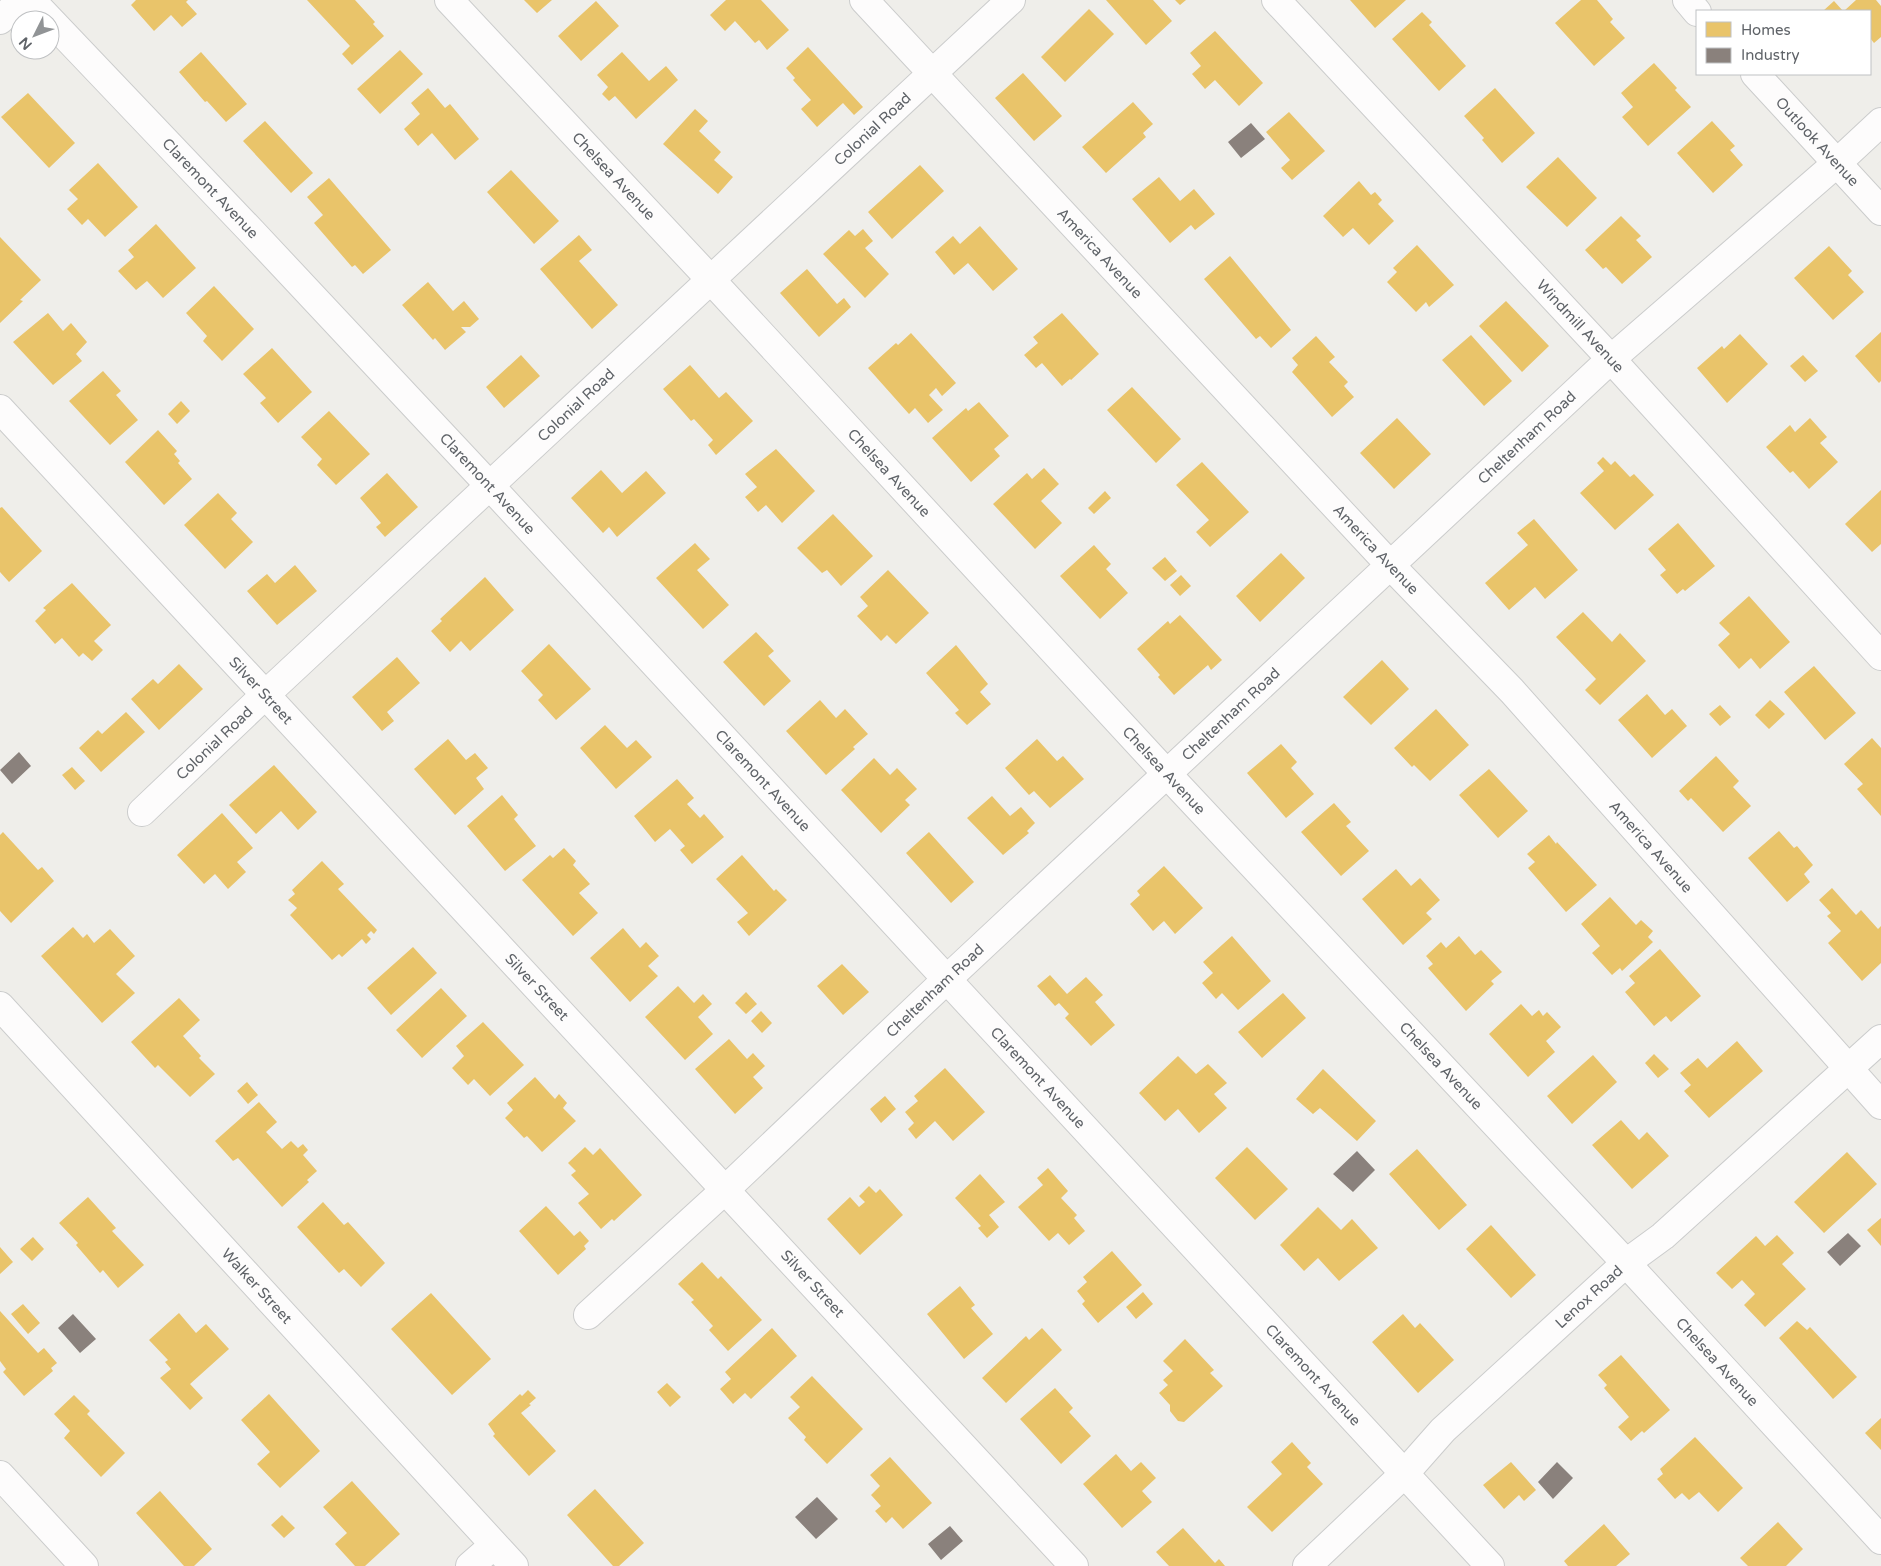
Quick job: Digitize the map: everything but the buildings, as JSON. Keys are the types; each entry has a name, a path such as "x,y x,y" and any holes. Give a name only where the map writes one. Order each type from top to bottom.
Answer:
{"street":[{"path":"0,20 22,0"},
{"name":"Claremont Avenue","path":"32,0 490,486 1490,1566"},
{"name":"Chelsea Avenue","path":"449,0 1881,1540"},
{"name":"America Avenue","path":"864,0 1391,566 1512,691 1881,1105"},
{"name":"Colonial Road","path":"142,812 1011,0"},
{"name":"Windmill Avenue","path":"1276,0 1611,359 1881,656"},
{"path":"1687,0 1696,11"},
{"name":"Outlook Avenue","path":"1756,75 1881,211"},
{"name":"Cheltenham Road","path":"588,1315 726,1189 946,980 1611,359 1837,163 1881,122"},
{"name":"Silver Street","path":"0,409 1074,1566"},
{"name":"Walker Street","path":"0,1006 514,1566"},
{"name":"Lenox Road","path":"1307,1566 1405,1473 1443,1430 1626,1264 1663,1236 1881,1039"},
{"path":"0,1475 84,1566"},
{"path":"470,1566 494,1545"}]}
